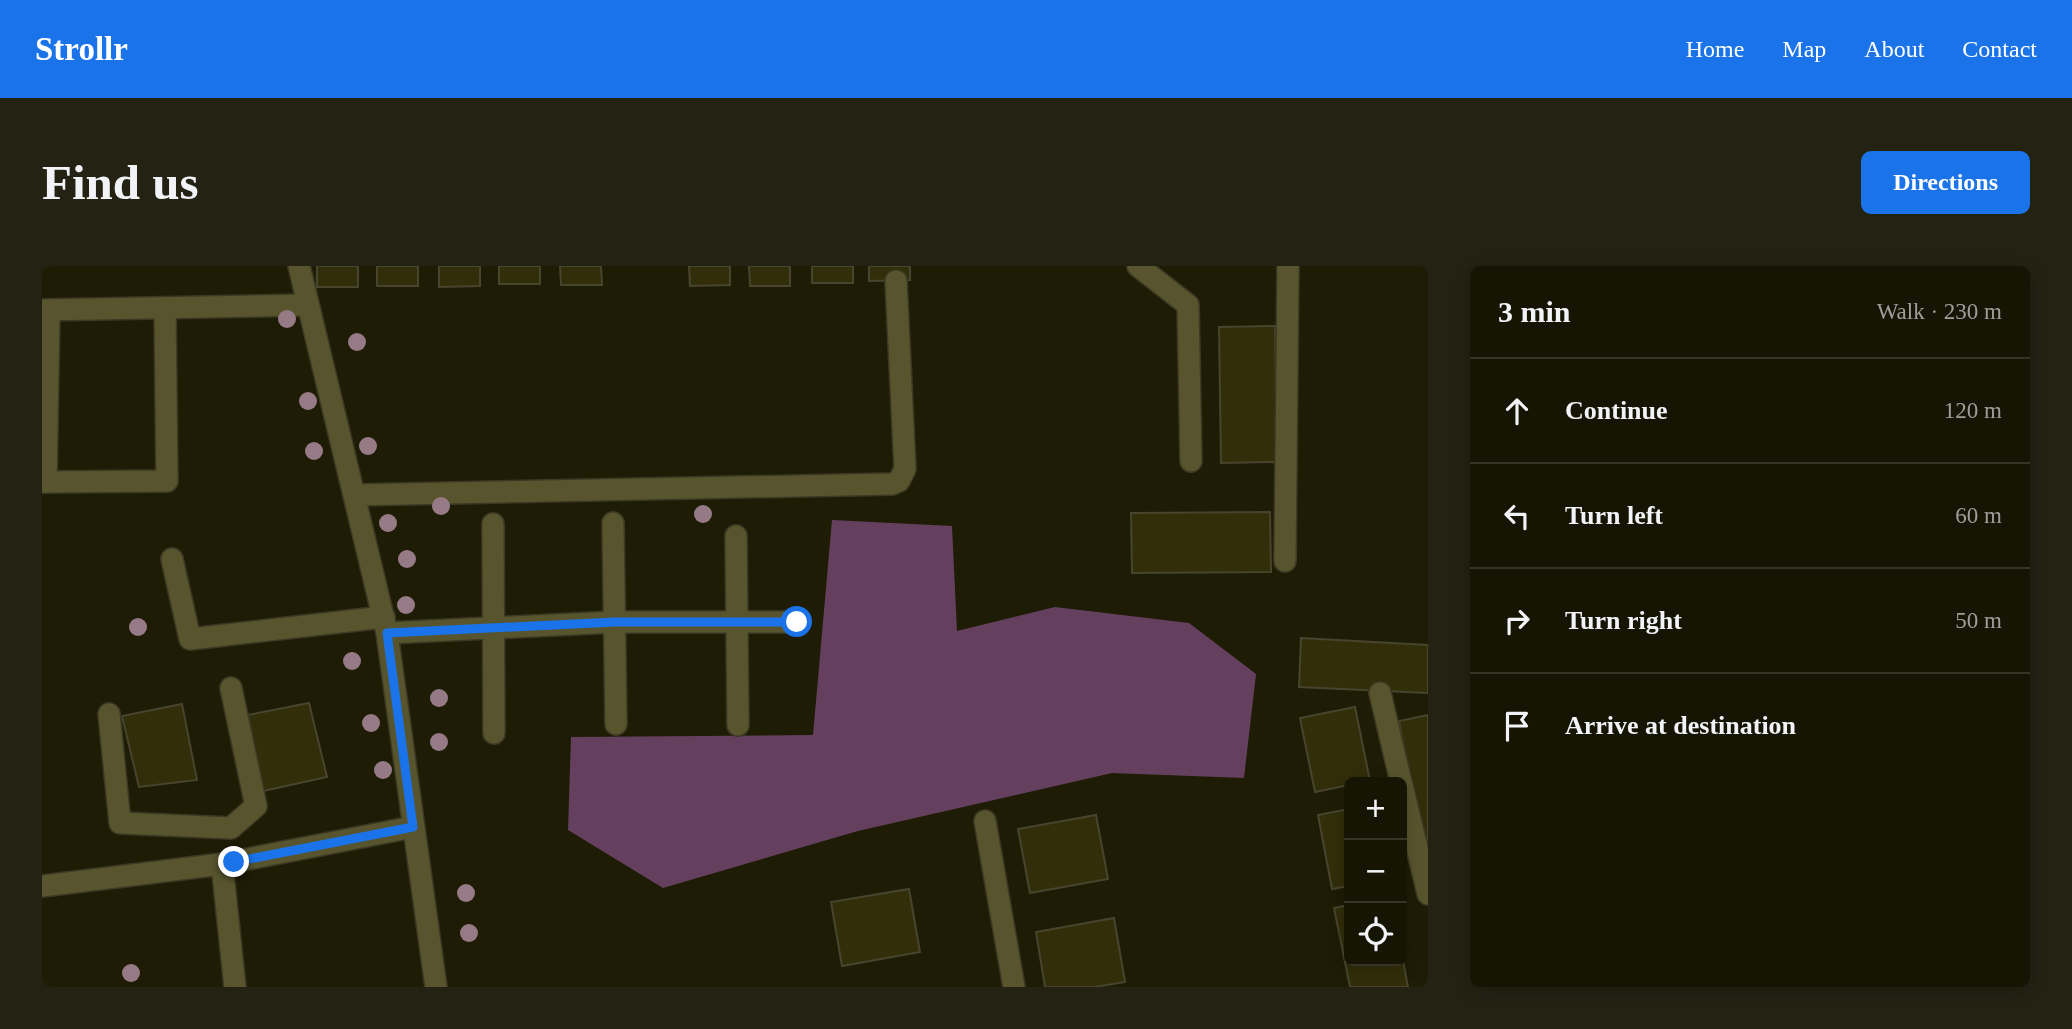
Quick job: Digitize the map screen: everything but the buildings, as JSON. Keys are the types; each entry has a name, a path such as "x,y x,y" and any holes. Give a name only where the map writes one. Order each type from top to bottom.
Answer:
{"street":[{"path":"299,266 386,625 436,987"},
{"path":"1138,266 1188,305 1191,461"},
{"path":"1285,561 1288,266"},
{"path":"354,495 892,484 899,481 905,469 895,281"},
{"path":"165,308 167,481 44,482 46,310 308,305"},
{"path":"613,523 616,724"},
{"path":"492,524 494,733"},
{"path":"736,536 738,725"},
{"path":"172,559 190,639 386,625 492,628 615,622 797,622"},
{"path":"231,688 256,806 231,828 228,863 235,987"},
{"path":"1380,693 1399,777"},
{"path":"109,714 121,823 231,828"},
{"path":"1407,808 1428,894"},
{"path":"985,821 1014,987"},
{"path":"42,886 228,863 413,827"}],"shaded area":[{"path":"832,520 952,526 957,631 1055,607 1189,623 1256,674 1244,778 1112,773 858,831 663,888 568,830 571,737 813,735"}],"route":[{"path":"234,862 413,827 387,633 615,622 797,622"}]}
